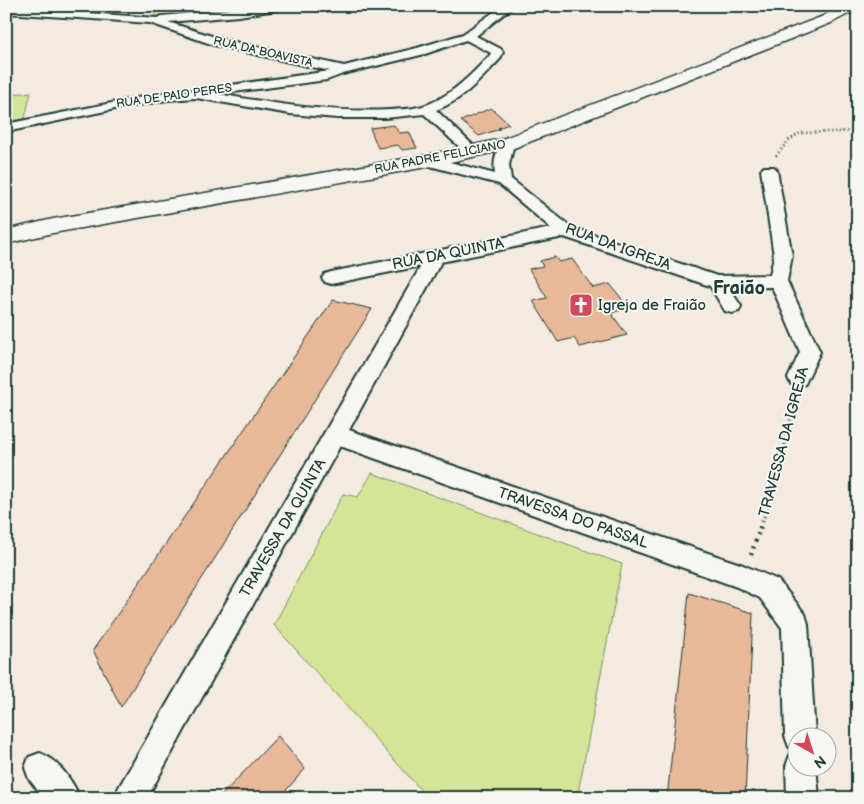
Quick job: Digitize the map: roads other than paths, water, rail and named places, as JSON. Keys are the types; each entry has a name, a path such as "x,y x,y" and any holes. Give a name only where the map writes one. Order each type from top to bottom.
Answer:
{"street":[{"path":"151,20 239,13 281,6"},
{"name":"RUA DA BOAVISTA","path":"6,10 151,20 218,42 344,70 405,55 467,36 509,6"},
{"path":"614,6 672,6"},
{"name":"RUA PADRE FELICIANO","path":"6,237 53,226 427,161 507,144 826,20 854,6"},
{"path":"196,94 283,110 329,114 365,115 427,109 441,103 467,84 496,56 497,52 467,36"},
{"name":"RUA DE PAIO PERES","path":"6,128 115,104 327,76 344,70"},
{"path":"427,109 472,152"},
{"path":"504,181 501,165 507,144"},
{"name":"RUA DA IGREJA","path":"427,161 504,181 565,231 716,282"},
{"path":"732,306 716,282 738,280 778,281 783,256 769,170"},
{"name":"RUA DA QUINTA","path":"331,278 565,231"},
{"name":"TRAVESSA DA QUINTA","path":"130,798 435,257"},
{"name":"TRAVESSA DA IGREJA","path":"778,281 810,352 798,378"},
{"name":"TRAVESSA DO PASSAL","path":"336,435 743,577 769,589 795,624 800,726"},
{"path":"40,768 64,798"},
{"path":"802,776 803,798"}],"place":[{"name":"Igreja de Fraião","path":"581,305"}],"district":[{"name":"Fraião","path":"739,288"}]}
